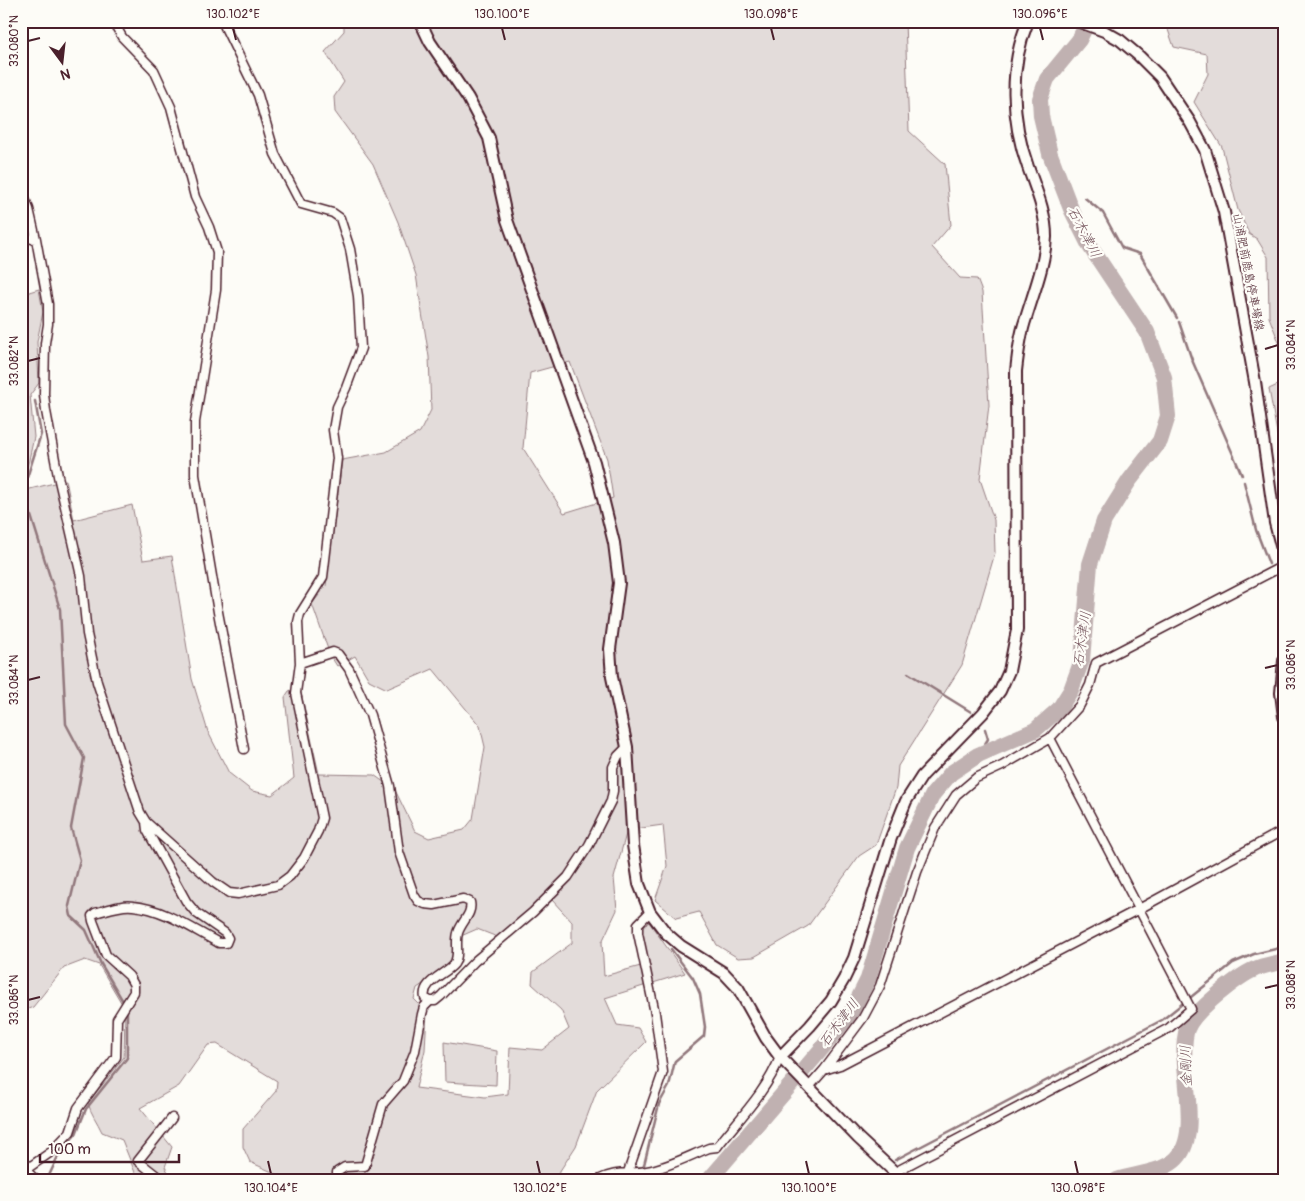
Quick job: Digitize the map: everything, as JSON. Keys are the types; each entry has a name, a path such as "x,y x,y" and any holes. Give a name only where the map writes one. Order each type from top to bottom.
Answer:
{"street":[{"path":"113,21 122,37 154,70 171,107 195,197 209,227 217,252 216,290 195,422 195,475 244,749"},
{"path":"21,190 29,209 48,304 44,394 46,412 58,476 81,576 87,634 98,682 140,812 146,822 213,882 229,892 246,893 278,885 290,876 304,858 318,832 322,818 296,692 300,663 298,622 300,614 323,577 337,458 332,430 337,407 361,348 358,296 350,249 340,218 333,213 301,204 275,154 258,96 222,21"},
{"path":"420,21 430,42 468,98 488,138 507,220 594,462 614,543 618,583 610,649 627,747 633,844 639,884 650,912 666,933 681,946 724,973 738,988 766,1038 780,1057 858,1138 903,1180"},
{"path":"598,1180 618,1172 633,1174 648,1171 716,1147 756,1098 774,1072 780,1057 832,1001 844,979 854,958 890,838 906,801 922,776 983,713 1000,690 1009,671 1017,625 1016,371 1022,332 1045,255 1046,234 1042,205 1020,142 1015,102 1016,64 1021,38 1028,21"},
{"name":"山浦肥前鹿島停車場線","path":"1077,21 1104,31 1120,40 1160,77 1190,122 1205,150 1214,174 1224,212 1252,363 1275,523 1284,557"},
{"path":"21,238 36,239"},
{"path":"808,1086 824,1070 863,1018 880,986 917,872 935,828 956,796 976,778 1002,766 1050,738 1080,705 1090,686 1096,663 1284,567"},
{"path":"300,663 333,652 338,654 350,669 370,715 390,786 399,852 418,902 434,905 463,899 470,902 472,906 460,926 457,937 457,960 453,966 428,985 424,994 425,998 430,1001 435,1001 442,996 475,961 533,912 568,877 589,845 611,801 614,791 613,767 618,756 627,747"},
{"path":"1284,662 1281,693 1284,717"},
{"path":"895,1172 1169,1028 1190,1009 1050,738"},
{"path":"36,1180 23,1170 51,1152 70,1132 78,1108 116,1057 117,1020 134,992 134,985 129,976 106,955 92,922 92,916 95,913 124,906 133,906 164,913 219,943 226,943 228,938 225,933 196,913 186,901 147,830 146,822"},
{"path":"824,1070 840,1065 1139,909 1284,830"},
{"path":"633,1174 663,1072 655,1013 638,933 638,924 650,912"},
{"path":"336,1180 337,1172 345,1167 365,1166 383,1104 403,1081 415,1051 424,1007 430,1001"},
{"path":"155,1180 157,1176 138,1161 172,1118"}],"shaded area":[{"path":"344,21 905,21 909,131 945,164 951,225 932,247 960,278 977,279 982,292 989,405 980,479 994,520 995,553 962,665 898,766 896,788 876,845 859,856 808,926 754,957 738,958 717,945 699,912 676,918 655,900 667,866 663,825 627,830 614,878 617,910 602,942 604,976 648,964 640,929 649,922 685,973 605,998 617,1025 638,1028 646,1042 597,1090 576,1146 554,1180 281,1180 281,1176 250,1162 243,1147 243,1129 276,1091 277,1081 217,1044 208,1045 179,1086 140,1108 172,1147 165,1167 173,1180 138,1180 122,1140 102,1132 88,1103 124,1057 125,1009 99,965 85,960 64,968 33,1007 21,1012 21,315 29,292 39,289 43,312 37,342 39,383 30,395 34,437 22,491 66,480 74,520 132,505 143,560 172,556 192,679 208,732 229,773 252,791 272,795 294,778 285,697 289,691 300,688 319,774 374,775 395,790 415,831 429,838 464,830 473,819 485,747 480,726 433,669 387,689 369,680 355,656 337,666 330,655 312,604 326,586 342,460 386,452 420,432 431,410 429,357 416,275 398,222 373,164 335,112 334,97 344,82 325,52 344,31","holes":["570,362 607,459 613,498 564,513 523,448 530,373","552,900 572,922 572,943 533,972 532,984 561,1010 569,1029 542,1050 510,1047 508,1094 485,1097 416,1088 425,1050 427,1012 414,999 417,988 459,960 461,936 477,929 505,940"]},
{"path":"1165,21 1284,21 1284,355 1269,317 1268,257 1257,239 1249,234 1238,210 1222,147 1194,102 1208,74 1207,54 1174,47"},
{"path":"1284,382 1284,472 1269,389"},
{"path":"444,1042 497,1051 496,1085 445,1082"}],"waterway":[{"name":"石木津川","path":"709,1180 852,1011 868,979 907,848 933,794 951,773 978,755 1035,730 1059,709 1071,690 1082,660 1090,564 1104,521 1129,481 1160,441 1168,416 1164,377 1147,332 1089,245 1071,209 1050,154 1041,116 1040,99 1047,79 1079,40 1088,21"},
{"path":"1085,198 1103,213 1122,248 1140,254 1177,318"},
{"path":"1179,322 1192,360 1242,475"},
{"path":"35,401 41,434 23,490 60,609 66,724 84,758 71,828 80,860 69,906 71,916 86,930 101,964 124,1003"},
{"path":"1244,482 1256,530 1269,564"},
{"path":"908,673 971,712"},
{"path":"978,755 988,739 985,729"},
{"path":"1191,997 1233,963 1254,954 1284,947"},
{"path":"643,1169 659,1104 669,1086 675,1061 704,1036 705,1027 700,994 693,978 671,949"},
{"name":"金剛川","path":"1117,1180 1168,1165 1183,1150 1188,1135 1189,1117 1185,1043 1187,1029 1191,1022 1217,995 1247,973 1284,961"},
{"path":"895,1160 1162,1020 1182,1004"},
{"path":"47,1180 60,1152 76,1134 86,1109 127,1058 127,1008"}]}
